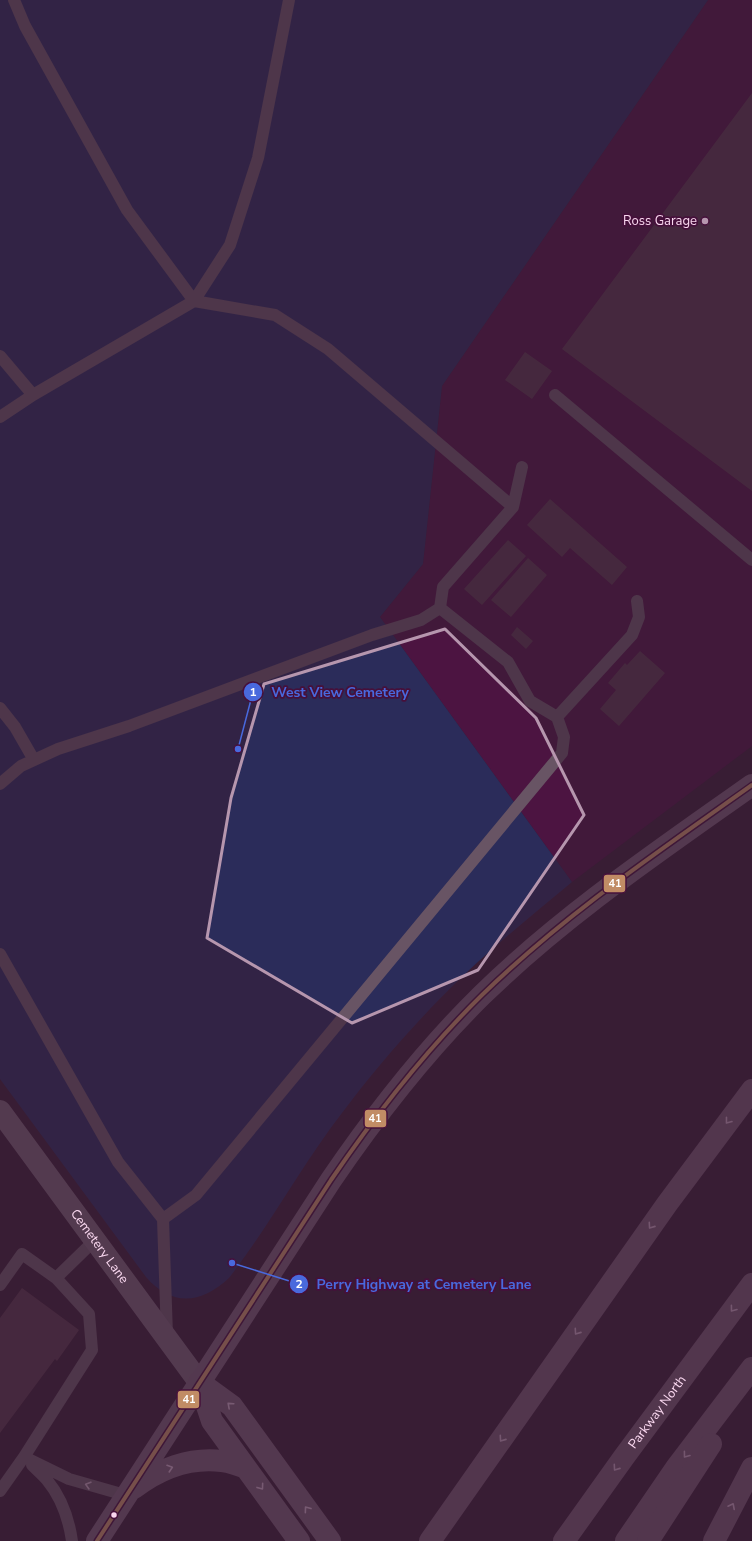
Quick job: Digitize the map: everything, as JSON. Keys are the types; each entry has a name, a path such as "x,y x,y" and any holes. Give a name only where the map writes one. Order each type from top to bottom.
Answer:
{"highway":[{"path":"430,1541 667,1204 752,1090"},
{"name":"Parkway North","path":"564,1541 752,1284"},
{"path":"626,1541 676,1468 752,1368"},
{"path":"648,1541 752,1381"},
{"path":"714,1541 752,1468"}],"main road":[{"path":"97,1541 125,1495 365,1131 442,1037 482,995 533,949 588,904 642,863 752,785"},
{"name":"Cemetery Lane","path":"199,1382 212,1420 299,1541"},
{"name":"Cemetery Lane","path":"199,1382 232,1406 330,1541"},
{"path":"125,1495 147,1478 182,1464 204,1460 223,1461 246,1468"}],"street":[{"name":"Cemetery Lane","path":"0,1111 199,1382"}],"lane":[{"path":"14,0 25,26 127,210 194,301 274,315 328,349 513,507"},
{"path":"0,417 194,301 230,245 258,158 289,0"},
{"path":"0,356 33,396"},
{"path":"555,395 752,560"},
{"path":"0,784 21,766 58,749 128,726 372,635 421,620 440,608 443,587 513,507 522,467"},
{"path":"558,717 632,635 639,617 637,601"},
{"path":"163,1219 196,1195 562,753 564,737 558,717 530,701 508,662 440,608"},
{"path":"0,708 15,727 34,760"},
{"path":"0,954 118,1162 163,1219 167,1338"},
{"path":"56,1278 95,1240"},
{"path":"0,1285 22,1254 56,1278 88,1314 92,1350 24,1457 0,1491"},
{"path":"24,1457 69,1479 125,1495"},
{"path":"24,1457 47,1480 61,1503 71,1531 72,1541"}],"highlighted area":[{"path":"445,629 536,718 584,815 478,970 352,1023 207,938 231,798 264,684"}],"shaded area":[{"path":"0,0 708,0 442,386 423,564 380,617 572,882 477,963 400,1041 327,1133 244,1258 229,1278 208,1293 197,1297 176,1297 156,1287 146,1277 0,1079"},
{"path":"708,0 752,0 752,746 572,882 380,617 423,564 442,386"}],"building":[{"name":"Ross Garage","path":"752,93 752,491 562,349"},
{"path":"525,352 552,371 532,399 505,380"},
{"path":"550,499 627,567 612,585 570,548 562,557 527,525"},
{"path":"508,540 526,556 482,605 464,589"},
{"path":"528,558 547,575 511,617 491,600"},
{"path":"517,627 533,641 526,649 511,635"},
{"path":"640,651 665,673 619,726 600,709 616,690 608,683 625,663 627,665"},
{"path":"22,1288 79,1330 57,1361 55,1359 0,1433 0,1318"}],"transit line":[{"name":"41","path":"97,1541 331,1180 384,1107 421,1061 482,995 546,938 613,885 752,785"}],"place":[{"name":"Ross Garage","path":"705,221"},
{"name":"West View Cemetery","path":"238,749"},
{"name":"Perry Highway at Cemetery Lane","path":"232,1263"}]}
